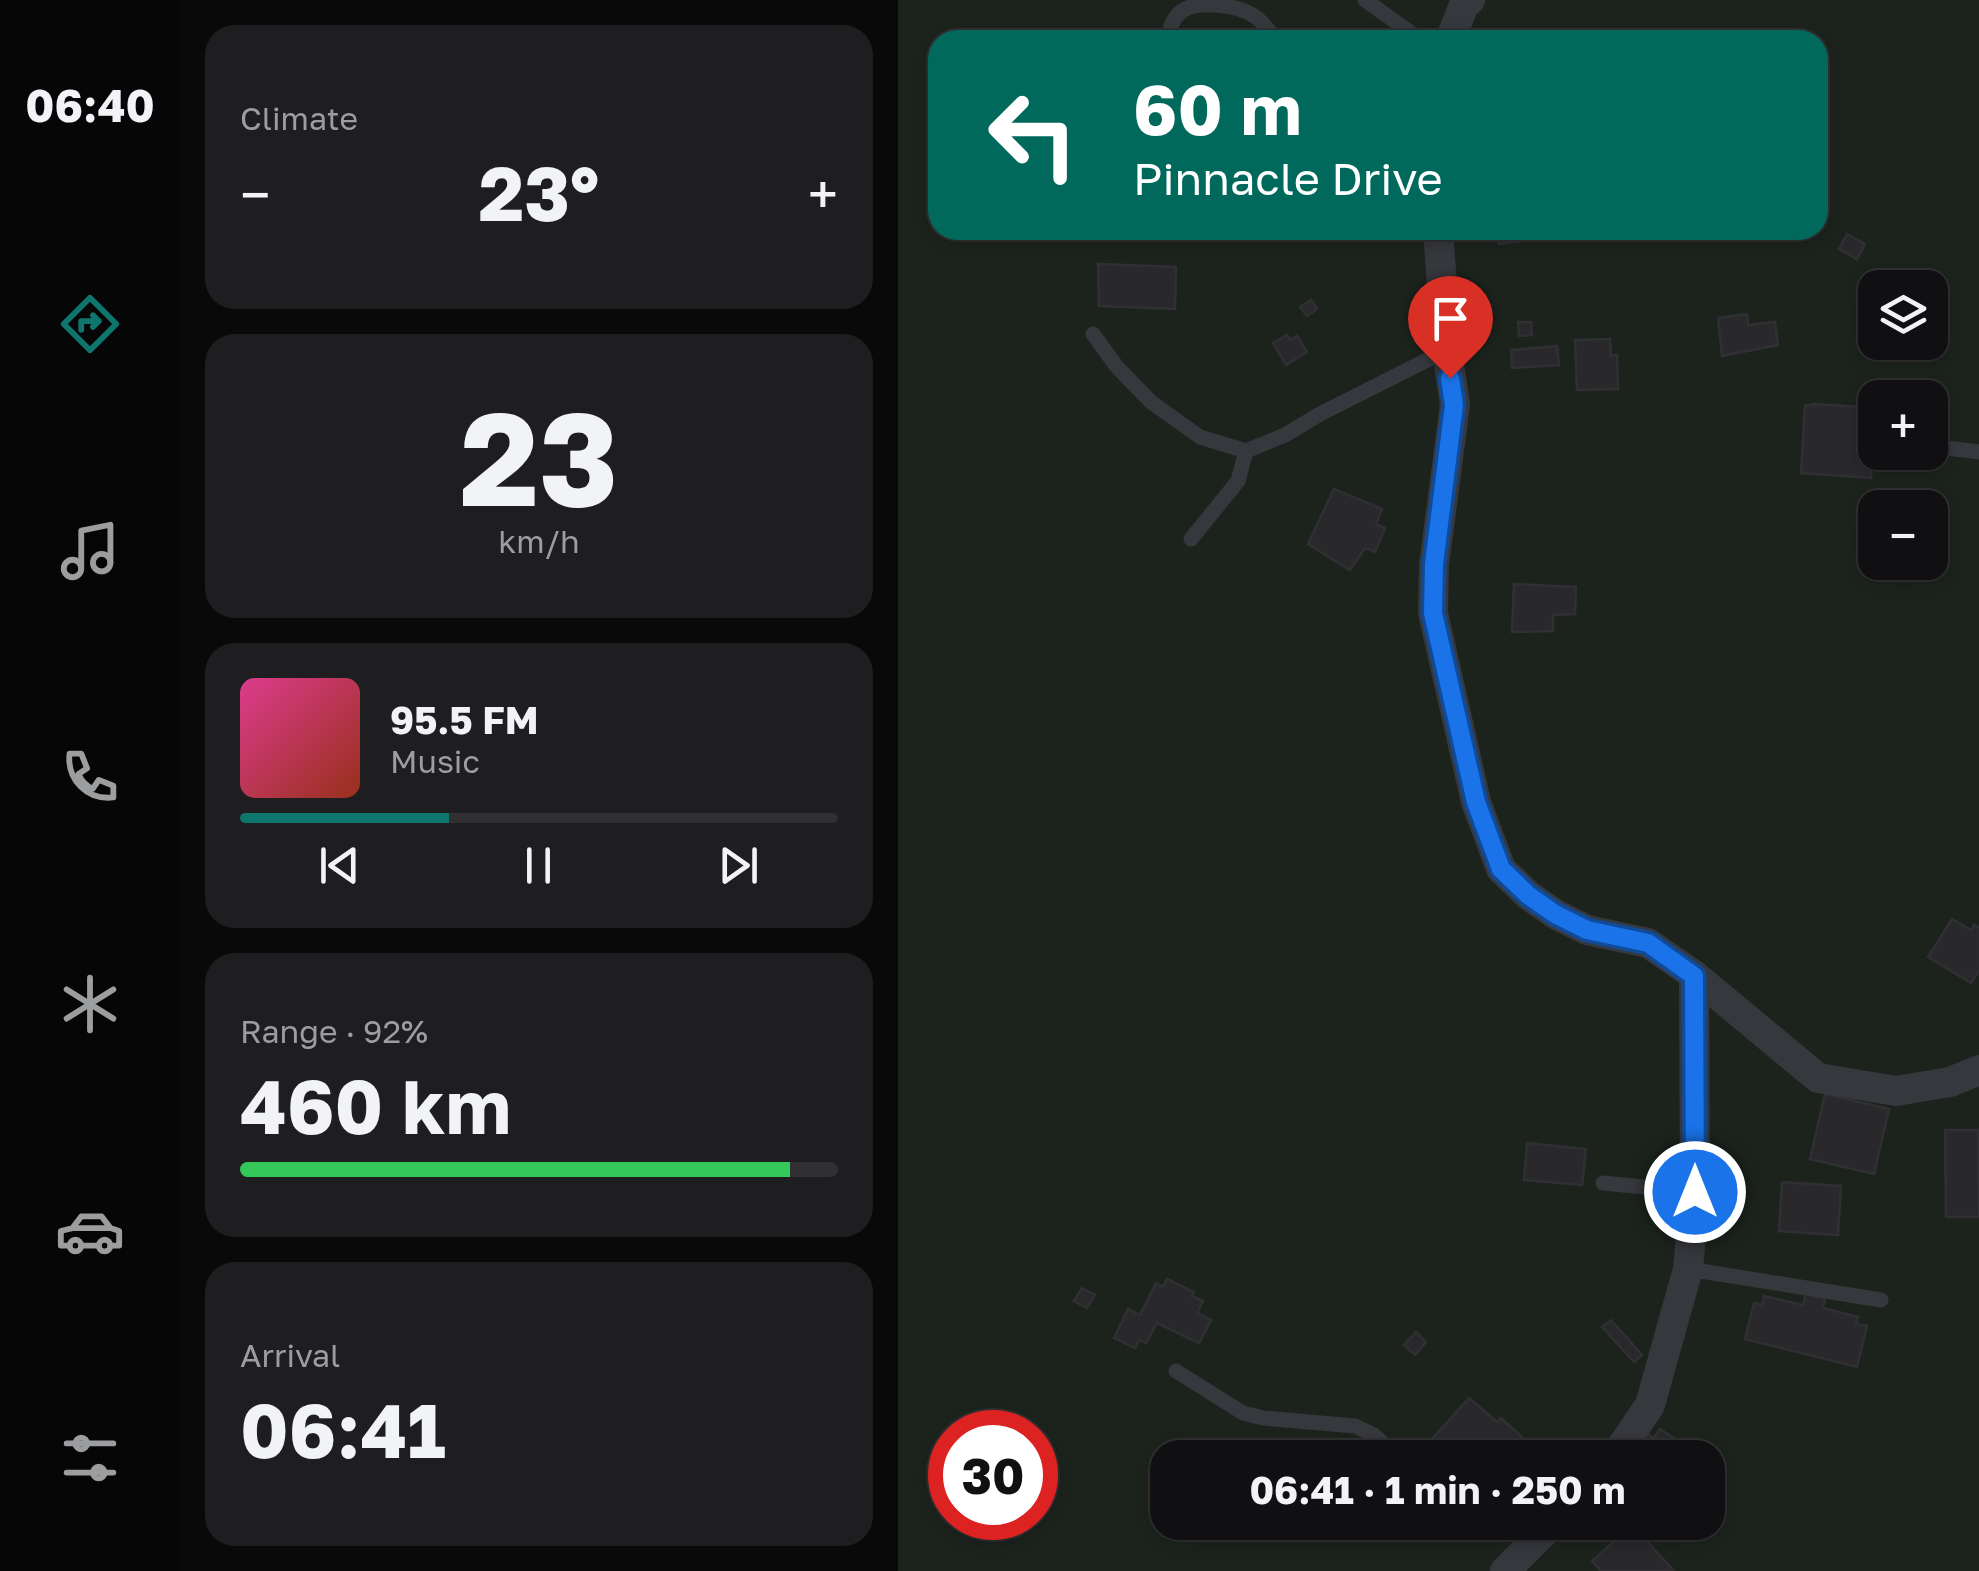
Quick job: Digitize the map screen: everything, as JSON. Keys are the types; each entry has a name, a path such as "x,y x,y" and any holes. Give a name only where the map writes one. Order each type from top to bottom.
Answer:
{"street":[{"path":"1454,30 1470,0"},
{"path":"1439,240 1454,405 1436,548 1433,613 1476,802 1501,869 1555,914 1587,930 1648,943 1818,1078 1896,1091 1950,1082 1980,1070"},
{"path":"1626,1440 1650,1405 1688,1268 1695,1192 1694,976"},
{"path":"1505,1571 1537,1540"}],"lane":[{"path":"1366,0 1408,30"},
{"path":"1170,30 1183,9 1206,6 1233,8 1254,16 1267,30"},
{"path":"1093,334 1117,367 1151,402 1200,437 1246,452 1285,436 1446,350"},
{"path":"1948,448 1980,452"},
{"path":"1190,538 1238,481 1246,452"},
{"path":"1603,1182 1695,1192"},
{"path":"1688,1268 1881,1300"},
{"path":"1176,1370 1243,1413 1355,1426 1380,1440"}],"shaded area":[{"path":"898,0 1979,0 1979,1571 898,1571"}],"building":[{"path":"1847,234 1865,244 1857,259 1839,249"},
{"path":"1098,264 1176,267 1175,309 1099,306"},
{"path":"1311,300 1317,309 1307,316 1300,307"},
{"path":"1747,314 1748,325 1775,322 1778,345 1722,356 1718,318"},
{"path":"1518,322 1531,322 1532,335 1519,336"},
{"path":"1287,335 1290,340 1297,336 1307,352 1286,365 1273,343"},
{"path":"1610,339 1611,356 1617,355 1618,389 1577,390 1575,340"},
{"path":"1557,346 1559,365 1512,368 1511,350"},
{"path":"1805,406 1858,407 1858,470 1871,470 1871,478 1801,473"},
{"path":"1334,489 1382,509 1376,524 1385,528 1375,552 1365,548 1350,570 1308,544"},
{"path":"1514,584 1576,587 1575,614 1553,615 1553,631 1512,632"},
{"path":"1952,919 1971,930 1974,925 1980,928 1980,969 1971,983 1928,957"},
{"path":"1825,1094 1889,1109 1874,1174 1810,1159"},
{"path":"1945,1130 1978,1130 1979,1217 1946,1217"},
{"path":"1527,1143 1586,1149 1582,1185 1524,1180"},
{"path":"1782,1182 1841,1186 1838,1235 1779,1231"},
{"path":"1167,1279 1203,1301 1197,1313 1211,1320 1199,1343 1157,1323 1146,1343 1139,1340 1135,1348 1114,1338 1128,1309 1140,1315 1156,1283 1163,1287"},
{"path":"1082,1288 1095,1295 1087,1308 1074,1301"},
{"path":"1806,1293 1825,1299 1823,1308 1858,1317 1856,1324 1867,1326 1857,1367 1745,1339 1754,1303 1762,1305 1764,1296 1803,1305"},
{"path":"1611,1320 1642,1355 1634,1362 1602,1327"},
{"path":"1416,1332 1426,1342 1415,1355 1404,1345"},
{"path":"1469,1398 1522,1437 1519,1440 1433,1438"},
{"path":"1660,1429 1677,1440 1641,1440 1646,1433 1654,1438"},
{"path":"1615,1540 1646,1540 1674,1571 1601,1571 1592,1561"}],"route":[{"path":"1450,378 1454,405 1434,564 1433,613 1476,802 1501,869 1528,895 1587,930 1648,943 1694,976 1695,1192"}]}
